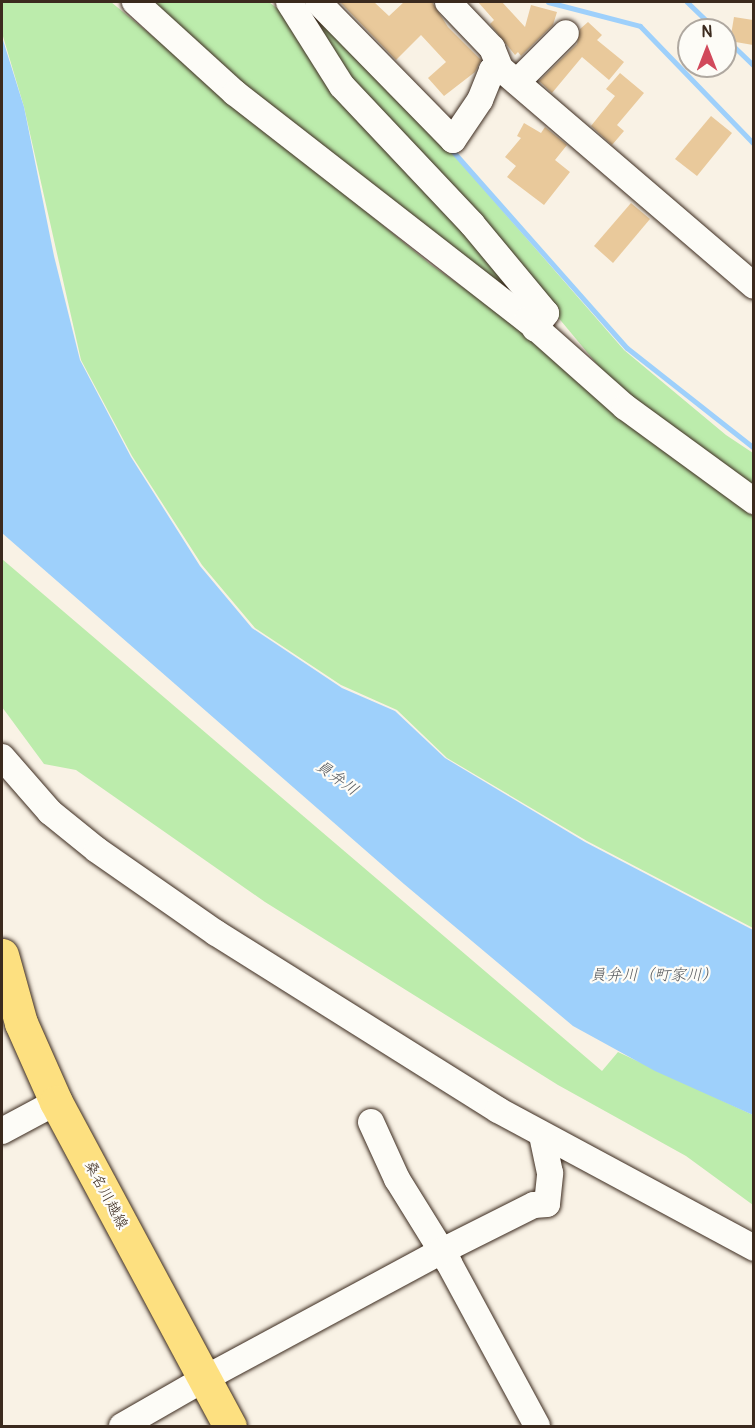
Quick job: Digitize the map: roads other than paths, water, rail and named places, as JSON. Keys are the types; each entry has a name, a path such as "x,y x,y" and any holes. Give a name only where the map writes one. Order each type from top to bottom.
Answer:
{"main road":[{"name":"桑名川越線","path":"2,955 21,1023 56,1102 230,1426"}],"street":[{"path":"135,2 235,93 535,328 625,407 753,501"},
{"path":"291,2 342,86 472,224 546,313 535,328"},
{"path":"318,2 453,140 480,100 492,70 508,75"},
{"path":"448,2 492,48 508,75 753,286"},
{"path":"508,75 567,33"},
{"path":"2,757 50,812 97,850 216,933 542,1135 753,1248"},
{"path":"2,996 21,1023"},
{"path":"2,1131 56,1102"},
{"path":"371,1122 397,1179 537,1426"},
{"path":"123,1426 204,1378 440,1252 534,1205 547,1204 550,1173 542,1135"}],"water":[{"name":"員弁川（町家川）","path":"2,37 24,107 54,256 80,360 131,457 200,566 252,628 342,688 395,711 445,758 585,842 753,930 753,1115 655,1071 573,1026 404,884 2,533"}],"waterway":[{"path":"548,2 640,26 754,144"},
{"path":"687,2 704,18"},
{"path":"737,50 754,66"},
{"path":"449,147 627,348 754,448"}],"water label":[{"name":"員弁川","path":"337,778"}]}
